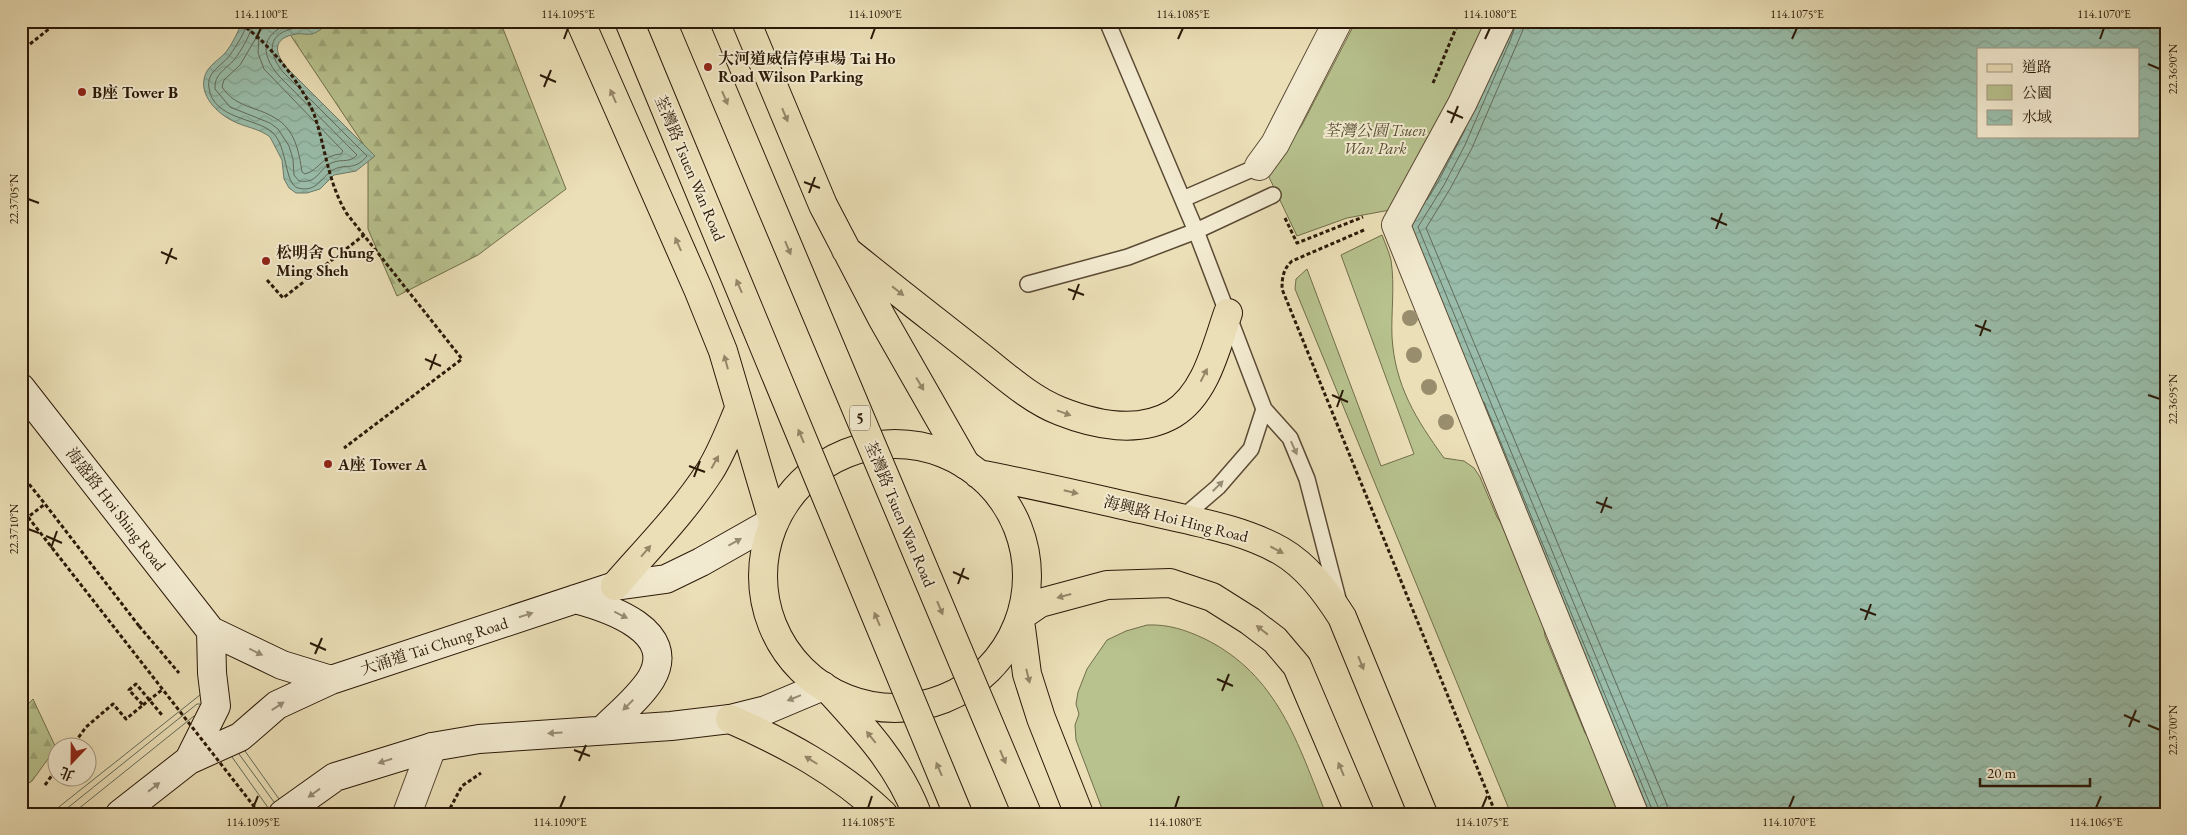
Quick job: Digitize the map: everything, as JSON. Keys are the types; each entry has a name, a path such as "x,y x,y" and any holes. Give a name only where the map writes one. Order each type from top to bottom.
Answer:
{"main road":[{"path":"580,21 698,289 723,351 771,520 765,557 765,588 771,614 800,661 877,744 899,776 917,814"},
{"name":"荃灣路 Tsuen Wan Road","path":"629,21 958,814"},
{"name":"荃灣路 Tsuen Wan Road","path":"693,21 1026,814"},
{"path":"746,21 823,205 846,250 882,318 972,470 993,489 1013,529 1025,590 1022,621 1027,674 1041,718 1079,814"},
{"path":"846,250 1022,389 1058,411 1091,422 1122,426 1151,423 1174,413 1192,396 1204,377 1228,313"},
{"path":"615,586 676,516 710,471 726,441 739,409"},
{"name":"海興路 Hoi Hing Road","path":"771,520 788,495 824,463 853,448 886,442 921,448 972,470 1224,528 1254,538 1282,551 1306,570 1325,591 1342,618 1423,814"},
{"path":"827,689 862,704 886,709 913,711 947,702 979,679 1002,657 1022,621 1040,604 1108,585 1170,583 1212,597 1250,620 1275,640 1296,666 1360,814"},
{"path":"730,719 780,742 810,759 841,780 883,814"}],"street":[{"path":"1259,166 1275,144 1338,21"},
{"path":"1501,21 1462,104 1396,225 1634,814"},
{"name":"海盛路 Hoi Shing Road","path":"21,388 212,631 282,665 331,680"},
{"name":"大涌道 Tai Chung Road","path":"120,814 189,760 240,737 277,705 331,680 615,586 666,579 701,562 771,520"},
{"path":"575,599 602,606 624,616 643,628 654,643 657,658 651,678 634,699 604,729"},
{"path":"189,760 216,706 212,673 212,631"},
{"path":"288,811 335,777 432,747 479,739 604,729 671,726 730,719 766,710 827,689"},
{"path":"408,814 432,747"}],"lane":[{"path":"1107,21 1196,231 1264,409 1290,438 1307,479 1342,618"},
{"path":"1183,199 1259,166"},
{"path":"1028,284 1128,256 1196,231 1273,195"},
{"path":"1182,518 1218,487 1251,449 1264,409"}],"path":[{"path":"30,44 59,21"},
{"path":"235,21 262,40 308,100 316,118 337,199 346,214 462,359 344,448"},
{"path":"1432,84 1459,21"},
{"path":"1297,242 1363,218 1368,212"},
{"path":"267,280 283,298 364,235"},
{"path":"1347,238 1292,261 1287,265 1282,276 1282,289 1496,814"},
{"path":"21,474 138,626 179,674"},
{"path":"45,504 28,517 260,814"},
{"path":"143,706 129,690 136,684 162,715"},
{"path":"78,738 86,727 113,704 126,719 163,689"},
{"path":"45,785 48,781"}],"green space":[{"path":"281,21 500,21 566,189 478,255 397,296 368,229 368,151"},
{"name":"荃灣公園 Tsuen Wan Park","path":"1356,21 1506,21 1406,207 1347,218 1297,236 1268,175 1302,125"},
{"path":"1382,235 1391,260 1393,279 1392,337 1397,371 1402,387 1424,430 1444,458 1464,461 1474,468 1480,477 1497,517 1521,554 1540,603 1545,636 1585,733 1609,763 1626,814 1578,811 1576,814 1511,814 1295,289 1296,279 1307,269 1381,466 1414,454 1341,255"},
{"path":"1147,625 1184,630 1205,639 1230,654 1251,672 1268,692 1295,737 1326,814 1104,814 1076,740 1075,725 1079,714 1076,704 1078,692 1087,669 1107,640 1126,631"},
{"path":"33,699 51,738 48,738 48,759 32,781 21,788 21,712"}],"water":[{"path":"243,21 328,21 315,33 296,34 283,39 279,43 278,52 287,68 375,156 356,171 334,175 320,189 307,193 296,193 289,188 284,179 282,160 270,137 225,116 213,106 205,93 204,78 207,71 229,48"},
{"path":"1506,21 2166,21 2166,814 1650,814 1405,225"}],"pier":[{"path":"201,687 296,814 42,814 75,788 98,788 98,769"}],"place":[{"name":"大河道威信停車場 Tai Ho Road Wilson Parking","path":"708,67"},
{"name":"B座 Tower B","path":"82,92"},
{"name":"松明舍 Chung Ming Sheh","path":"266,261"},
{"name":"A座 Tower A","path":"328,464"}]}
